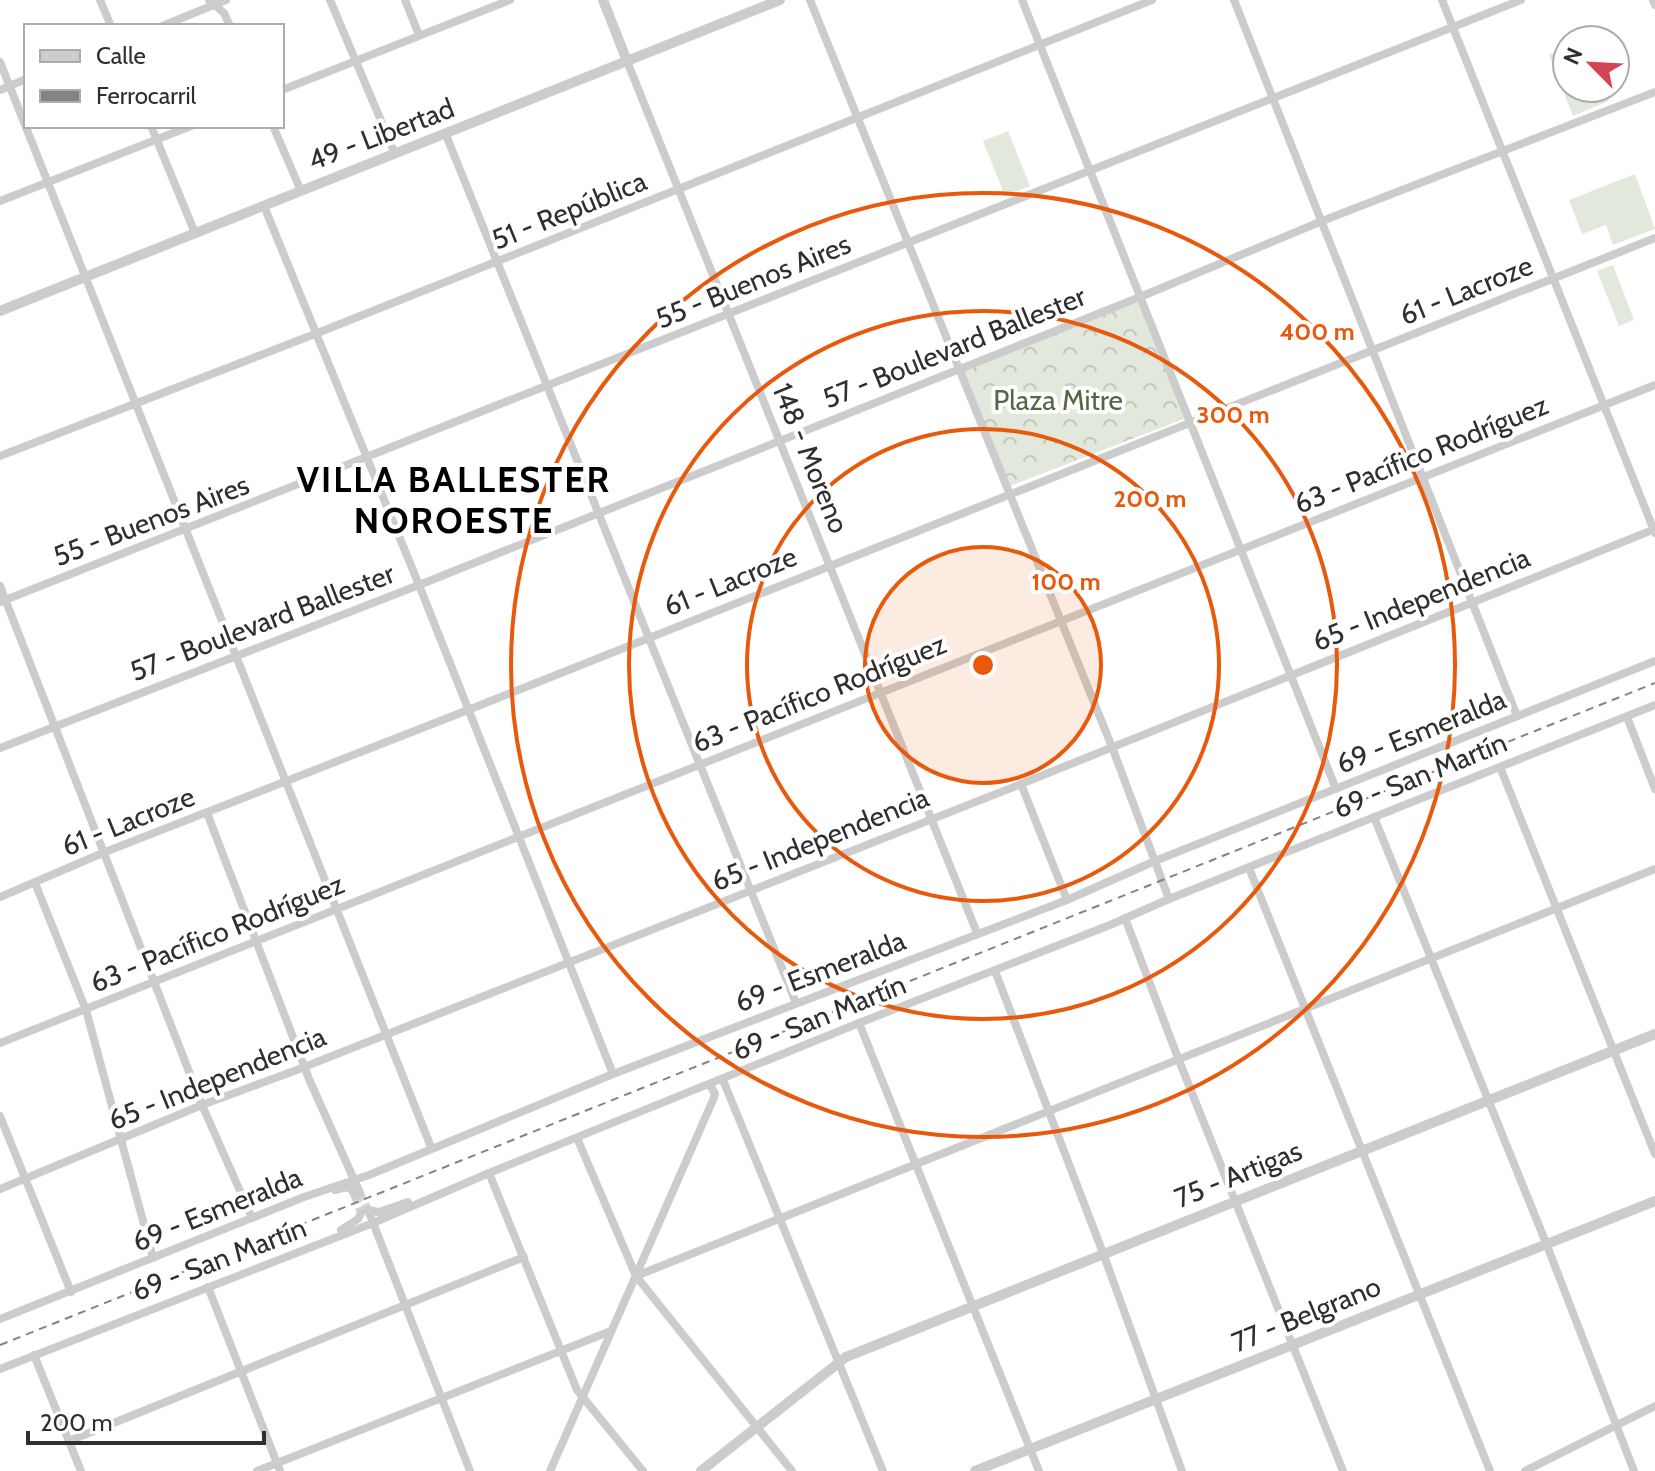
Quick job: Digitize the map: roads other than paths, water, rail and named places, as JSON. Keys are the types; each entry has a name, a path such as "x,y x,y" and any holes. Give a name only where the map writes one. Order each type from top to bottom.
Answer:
{"street":[{"path":"100,0 110,24"},
{"path":"166,24 212,2 226,0"},
{"path":"330,0 395,154"},
{"path":"405,0 419,35"},
{"name":"148 - Moreno","path":"603,0 977,933"},
{"name":"49 - Libertad","path":"0,311 780,0"},
{"path":"810,0 1112,747 1169,899"},
{"path":"1022,0 1336,789"},
{"name":"51 - República","path":"0,456 315,334 1152,0"},
{"path":"1234,0 1517,716"},
{"path":"1442,0 1655,530"},
{"name":"55 - Buenos Aires","path":"3,601 1521,0"},
{"path":"284,89 505,1"},
{"path":"212,2 224,13 229,24"},
{"path":"0,62 24,122"},
{"path":"0,90 24,80"},
{"name":"57 - Boulevard Ballester","path":"0,748 419,585 1140,297 1322,221 1655,92"},
{"path":"26,128 431,1147"},
{"path":"152,128 195,233"},
{"path":"0,201 186,128"},
{"path":"274,128 301,191"},
{"path":"446,135 796,1003"},
{"path":"264,206 368,458 613,1074"},
{"name":"61 - Lacroze","path":"0,897 105,852 1655,238"},
{"name":"63 - Pacífico Rodríguez","path":"0,1043 1655,385"},
{"name":"65 - Independencia","path":"0,1189 202,1105 1021,784 1655,530"},
{"path":"0,586 3,601 105,852 202,1105 252,1218"},
{"name":"69 - Esmeralda","path":"0,1319 304,1197 369,1175 613,1074 1067,900 1155,861 1655,661"},
{"name":"69 - San Martín","path":"0,1369 373,1223 859,1023 1655,705"},
{"path":"1627,717 1655,789"},
{"path":"1500,767 1655,1154"},
{"path":"1021,784 1067,900"},
{"path":"207,813 305,1067 355,1178 358,1195 347,1187 315,1198 304,1197"},
{"path":"1374,817 1546,1243 1634,1471"},
{"path":"1249,868 1490,1471"},
{"path":"636,1276 1655,869"},
{"path":"35,883 86,1010 153,1258"},
{"path":"1125,918 1343,1471"},
{"path":"995,971 1182,1471"},
{"path":"859,1023 1039,1471"},
{"name":"75 - Artigas","path":"701,1471 840,1361 1655,1034"},
{"path":"723,1080 883,1471"},
{"path":"550,1471 713,1100 715,1094 710,1085"},
{"path":"0,1116 71,1292"},
{"path":"577,1138 636,1276 792,1471"},
{"path":"489,1173 583,1399 643,1471"},
{"path":"364,1211 379,1212 414,1200 424,1201"},
{"name":"77 - Belgrano","path":"975,1471 1655,1201"},
{"path":"364,1211 373,1223 470,1471"},
{"path":"318,1244 348,1227 364,1211"},
{"path":"69,1441 524,1257"},
{"path":"208,1287 279,1467"},
{"path":"257,1471 279,1467 611,1331"},
{"path":"34,1355 81,1471"},
{"path":"1525,1471 1655,1406"}],"tunnel":[{"path":"360,1193 368,1210"},
{"path":"355,1196 361,1213"}],"railway":[{"path":"0,1345 1655,683"}],"district":[{"name":"VILLA BALLESTER NOROESTE","path":"454,500"}],"park label":[{"name":"Plaza Mitre","path":"1058,400"}]}
